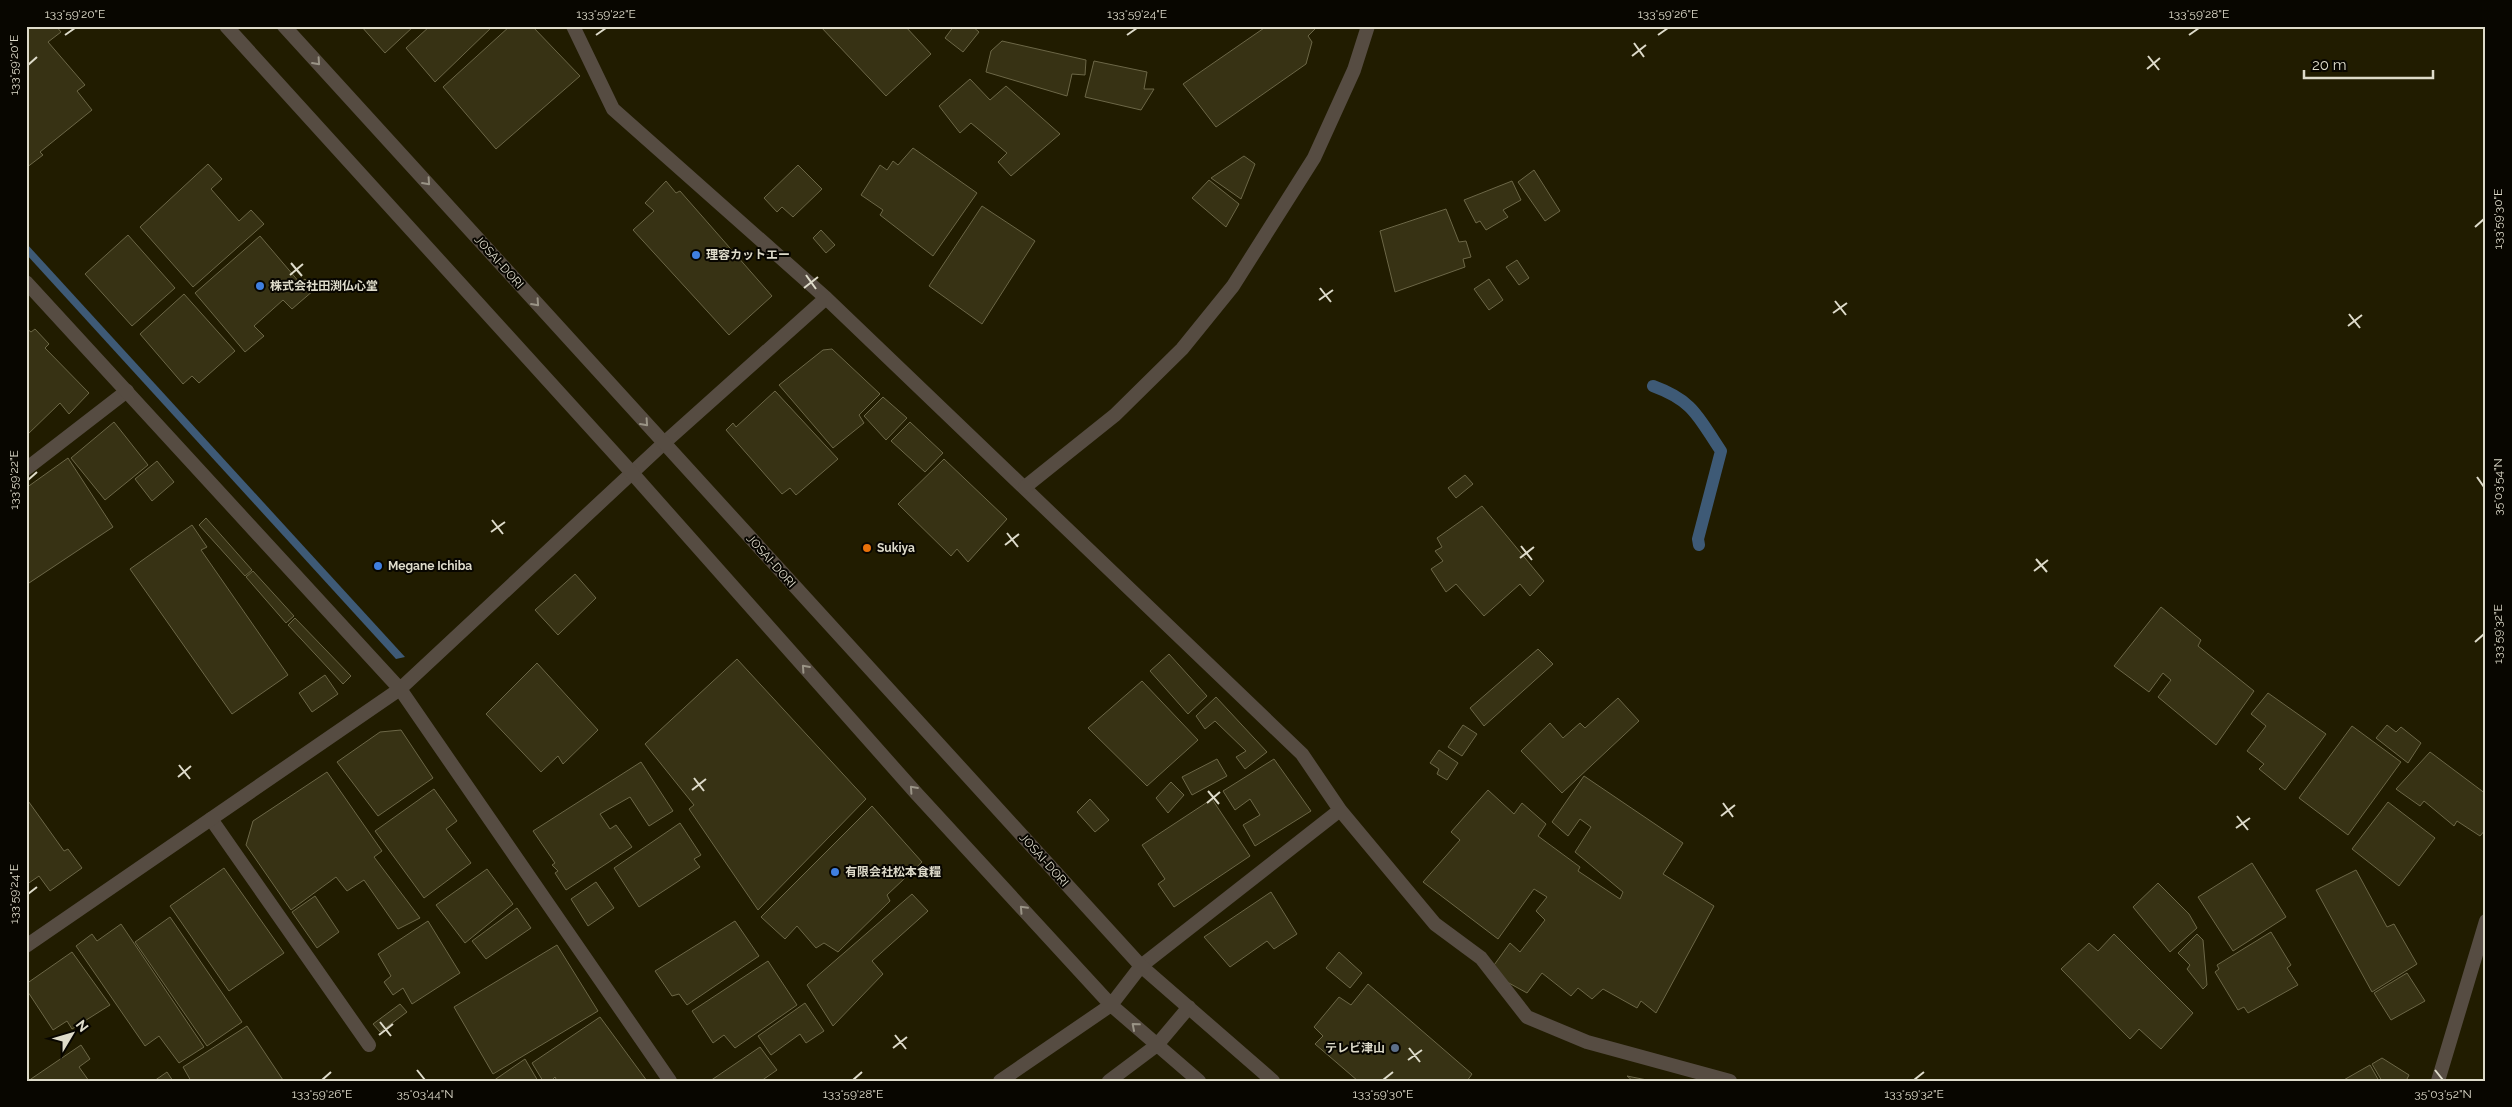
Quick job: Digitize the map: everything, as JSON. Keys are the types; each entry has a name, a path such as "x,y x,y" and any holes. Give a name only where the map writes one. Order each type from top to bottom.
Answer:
{"street":[{"path":"226,26 633,474 916,793 1111,1005 1199,1081"},
{"name":"JOSAI-DORI","path":"284,26 1141,966 1273,1081"},
{"path":"573,26 613,109 826,298 1302,754 1340,810 1435,924 1481,958 1527,1017 1587,1042 1730,1081"},
{"path":"1025,487 1115,414 1142,388 1182,349 1233,286 1314,158 1354,70 1368,26"},
{"path":"26,282 400,690 670,1081"},
{"path":"26,946 400,690 664,443 826,298"},
{"path":"26,469 127,391"},
{"path":"1000,1081 1111,1005 1141,966 1340,810"},
{"path":"211,819 368,1045"},
{"path":"2438,1081 2486,921"},
{"path":"1109,1081 1157,1045 1189,1007"}],"water":[{"path":"26,243 405,657 396,659 26,254"}],"building":[{"path":"26,26 56,26 61,32 48,42 85,85 77,91 92,110 40,152 43,155 26,168"},
{"path":"361,26 414,26 385,53"},
{"path":"430,26 493,26 435,82 406,48"},
{"path":"510,26 532,26 580,76 496,149 443,87"},
{"path":"820,26 905,26 931,54 886,96"},
{"path":"954,26 972,26 979,32 963,52 945,38"},
{"path":"1267,26 1318,26 1308,36 1312,42 1306,64 1216,127 1183,84"},
{"path":"1002,41 1086,60 1085,75 1072,74 1067,96 986,72 991,51"},
{"path":"1094,61 1147,72 1144,89 1154,89 1141,110 1085,97"},
{"path":"970,79 990,100 1006,86 1060,134 1011,176 998,162 1007,153 971,123 960,133 939,106"},
{"path":"913,148 977,193 933,256 880,215 883,210 861,195 880,165 887,170 893,161 898,165"},
{"path":"1244,156 1255,164 1241,199 1211,178"},
{"path":"208,164 222,179 211,189 239,221 251,210 264,224 193,287 140,227"},
{"path":"798,165 822,189 793,217 782,207 777,212 764,198"},
{"path":"1534,170 1560,211 1545,221 1518,182"},
{"path":"1209,180 1239,204 1226,227 1192,198"},
{"path":"666,181 676,193 680,191 772,296 729,335 633,230 654,211 645,203"},
{"path":"1512,181 1521,200 1503,210 1508,217 1486,230 1480,221 1476,223 1464,200"},
{"path":"982,206 1035,241 982,324 929,286"},
{"path":"1446,209 1459,242 1466,241 1471,257 1463,259 1465,267 1395,292 1380,231"},
{"path":"821,230 835,245 826,253 813,238"},
{"path":"128,235 175,288 132,326 85,274"},
{"path":"260,236 300,283 305,279 314,290 292,309 283,300 254,326 264,336 245,352 195,293"},
{"path":"1517,260 1529,278 1519,285 1506,267"},
{"path":"1489,279 1503,300 1489,310 1474,289"},
{"path":"184,294 235,351 199,383 192,376 183,384 140,334"},
{"path":"26,328 31,332 35,329 49,344 45,348 89,393 69,414 60,403 26,436"},
{"path":"832,349 880,394 859,415 864,423 833,448 779,385 823,350"},
{"path":"775,391 838,459 796,495 790,488 782,494 726,430 733,423 736,427"},
{"path":"883,397 907,418 886,440 864,416"},
{"path":"114,422 148,465 105,500 71,458"},
{"path":"910,422 943,453 925,472 891,441"},
{"path":"68,458 113,527 26,585 26,488"},
{"path":"944,459 1007,519 968,562 957,549 951,556 898,504"},
{"path":"157,461 174,482 152,501 135,479"},
{"path":"1465,475 1473,484 1456,498 1448,488"},
{"path":"1482,506 1544,581 1530,596 1520,584 1484,616 1456,584 1446,592 1431,569 1443,561 1435,551 1442,547 1437,538"},
{"path":"206,518 252,570 245,576 199,525"},
{"path":"192,525 207,547 201,550 288,675 232,714 130,569"},
{"path":"253,571 294,616 286,623 246,577"},
{"path":"575,574 596,598 558,635 535,610"},
{"path":"2161,607 2201,640 2198,646 2254,691 2216,745 2158,697 2171,680 2163,673 2149,692 2114,666"},
{"path":"295,618 351,676 343,684 288,625"},
{"path":"1538,649 1553,664 1484,726 1470,708"},
{"path":"1169,654 1207,696 1188,714 1150,671"},
{"path":"737,659 866,799 758,910 689,809 694,805 645,744"},
{"path":"537,663 598,730 563,764 558,756 541,772 486,714"},
{"path":"325,675 338,694 312,712 299,693"},
{"path":"1142,681 1198,740 1147,786 1088,728"},
{"path":"2268,693 2326,734 2285,790 2259,769 2264,764 2247,751 2266,726 2251,714"},
{"path":"1216,697 1267,752 1245,769 1236,757 1246,751 1215,721 1205,729 1196,716"},
{"path":"1618,698 1639,721 1562,793 1521,751 1550,723 1563,738 1580,723 1585,728"},
{"path":"1463,725 1477,734 1462,756 1448,747"},
{"path":"2387,725 2396,732 2401,727 2421,743 2408,763 2376,738"},
{"path":"2352,726 2401,762 2348,835 2299,798"},
{"path":"401,730 433,778 378,816 337,762 380,732"},
{"path":"1439,750 1458,763 1447,780 1437,774 1439,769 1430,763"},
{"path":"2430,752 2486,794 2486,829 2480,836 2457,821 2454,826 2424,801 2420,806 2396,789"},
{"path":"1217,759 1227,776 1192,795 1182,777"},
{"path":"1274,759 1311,811 1255,846 1243,825 1260,815 1250,799 1235,810 1223,791"},
{"path":"641,762 673,811 649,826 630,797 600,814 610,829 616,825 632,847 566,890 555,873 558,871 552,865 555,863 533,831"},
{"path":"327,772 382,851 374,857 420,918 398,929 364,880 347,891 336,877 291,910 246,845 253,821"},
{"path":"1584,776 1683,843 1663,874 1714,906 1656,1013 1641,1001 1637,1008 1603,989 1592,999 1578,988 1571,996 1542,973 1527,993 1489,972 1510,943 1520,952 1545,920 1536,911 1547,897 1534,889 1498,939 1423,882 1460,840 1451,832 1488,790 1514,814 1522,803 1546,824 1538,836 1580,867 1578,871 1620,899 1623,892 1575,852 1591,827 1580,819 1568,836 1552,822"},
{"path":"1171,782 1184,795 1168,813 1156,798"},
{"path":"434,789 457,821 446,829 471,863 424,898 375,831"},
{"path":"26,798 64,851 68,849 82,868 50,891 39,876 26,885"},
{"path":"1090,799 1109,820 1095,832 1077,812"},
{"path":"1212,799 1250,856 1174,907 1158,884 1165,879 1142,845"},
{"path":"2388,802 2435,838 2399,886 2352,849"},
{"path":"872,806 922,862 887,895 890,901 838,952 824,943 816,948 797,926 785,939 761,917"},
{"path":"680,823 701,855 694,859 700,867 639,907 614,868"},
{"path":"2252,863 2286,917 2233,951 2198,897"},
{"path":"224,868 284,953 229,991 170,906"},
{"path":"487,869 513,904 465,943 436,905"},
{"path":"2356,870 2387,927 2394,924 2417,964 2372,992 2316,890"},
{"path":"596,882 614,908 588,926 571,899"},
{"path":"2158,883 2189,914 2197,928 2170,952 2133,907"},
{"path":"1271,892 1297,934 1274,949 1267,941 1230,967 1204,937"},
{"path":"912,894 928,911 872,961 883,974 833,1026 807,985"},
{"path":"315,896 339,932 317,948 292,912"},
{"path":"517,908 531,928 486,959 472,941"},
{"path":"170,917 242,1022 207,1046 135,942"},
{"path":"428,921 460,973 412,1004 403,988 393,995 384,982 391,976 378,954"},
{"path":"735,921 759,956 687,1005 679,994 672,996 655,971"},
{"path":"121,924 204,1047 179,1063 159,1036 145,1046 76,946 92,934 97,941"},
{"path":"2271,932 2291,965 2287,968 2298,985 2248,1013 2244,1007 2238,1010 2215,972 2219,969 2217,965"},
{"path":"2114,934 2193,1013 2161,1049 2139,1029 2130,1039 2061,969 2089,943 2098,951"},
{"path":"2197,934 2203,940 2207,985 2203,989 2187,969 2190,965 2178,953"},
{"path":"557,945 598,1011 493,1074 454,1007"},
{"path":"72,952 110,1005 72,1029 67,1021 53,1030 26,989 26,984"},
{"path":"1339,952 1362,973 1350,988 1326,968"},
{"path":"768,961 797,1005 735,1048 724,1035 713,1043 692,1011"},
{"path":"2407,973 2425,1001 2391,1020 2374,993"},
{"path":"1368,984 1472,1074 1467,1081 1358,1081 1315,1044 1323,1036 1314,1027 1339,997 1351,1005"},
{"path":"805,1003 824,1031 806,1043 800,1034 771,1055 758,1036"},
{"path":"400,1004 407,1012 380,1032 373,1024"},
{"path":"600,1017 647,1081 557,1081 555,1077 551,1081 543,1081 532,1063"},
{"path":"247,1026 283,1080 191,1081 183,1067"},
{"path":"81,1045 90,1059 79,1067 89,1081 28,1081"},
{"path":"760,1047 777,1070 761,1081 710,1081"},
{"path":"2382,1058 2409,1075 2406,1081 2382,1081 2372,1064"},
{"path":"525,1059 538,1081 493,1081"},
{"path":"2370,1065 2379,1081 2342,1081"},
{"path":"167,1072 173,1081 154,1081"},
{"path":"1627,1076 1652,1081 1633,1081"}],"waterway":[{"path":"1653,386 1678,398 1694,411 1721,451 1698,539 1699,545"}],"place":[{"name":"理容カットエー","path":"696,255"},
{"name":"株式会社田渕仏心堂","path":"260,286"},
{"name":"Sukiya","path":"867,548"},
{"name":"Megane Ichiba","path":"378,566"},
{"name":"有限会社松本食糧","path":"835,872"},
{"name":"テレビ津山","path":"1395,1048"}]}
